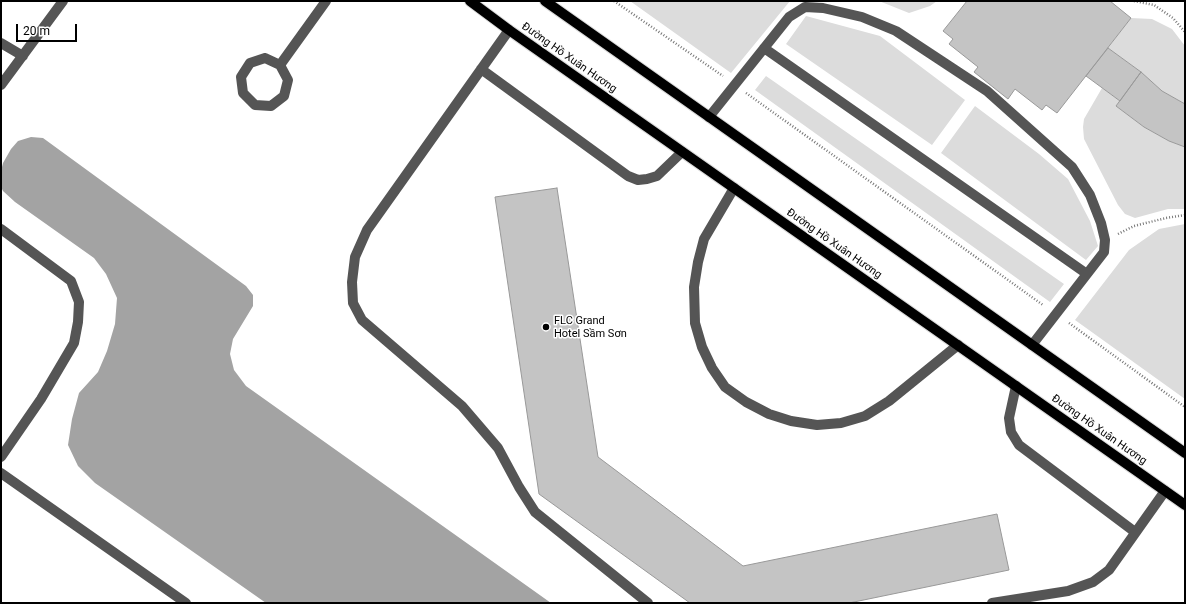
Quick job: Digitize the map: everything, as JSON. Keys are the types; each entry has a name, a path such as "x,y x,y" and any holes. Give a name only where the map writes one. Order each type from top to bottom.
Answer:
{"main road":[{"name":"Đường Hồ Xuân Hương","path":"470,1 682,152 1185,505"},
{"path":"545,1 1185,453"}],"street":[{"path":"1,84 63,1"},
{"path":"280,65 326,1"},
{"path":"709,117 789,17 805,7 823,8 862,17 896,31 987,91 1072,167 1090,195 1101,223 1105,240 1104,252 1032,345"},
{"path":"509,30 367,230 356,257 352,282 353,302 362,320 462,406 498,448 519,487 536,512 648,603"},
{"path":"1,43 23,56"},
{"path":"764,48 1087,274"},
{"path":"265,58 280,65 288,80 284,96 271,106 255,105 243,93 241,77 250,63 265,58"},
{"path":"480,69 628,176 638,180 657,176 682,152"},
{"path":"734,188 704,239 694,287 694,322 702,347 712,368 725,387 746,402 769,414 791,421 817,425 841,423 865,416 889,401 958,345"},
{"path":"1,229 71,282 79,302 78,322 74,342 42,399 1,457"},
{"path":"1016,386 1009,418 1010,432 1019,446 1135,532"},
{"path":"1,473 186,603"},
{"path":"992,603 1068,591 1093,582 1110,570 1165,491"}],"path":[{"path":"614,1 734,84 1185,407"},
{"path":"1134,1 1154,5 1173,18 1185,32"},
{"path":"1152,1 1154,5"},
{"path":"1105,240 1134,226 1185,215"}],"shaded area":[{"path":"630,1 790,1 731,73"},
{"path":"879,1 937,1 930,6 909,13"},
{"path":"806,16 880,36 965,100 932,145 786,44"},
{"path":"1131,18 1152,19 1172,29 1185,46 1185,104 1162,91 1141,72 1108,48"},
{"path":"766,76 1064,284 1050,302 755,90"},
{"path":"1102,88 1120,101 1116,106 1144,127 1169,141 1185,147 1185,209 1168,209 1135,218 1125,214 1118,205 1084,139 1084,119"},
{"path":"975,106 1039,154 1068,179 1090,221 1098,246 1086,260 941,153"},
{"path":"31,137 43,138 246,286 253,295 253,306 233,339 230,354 234,370 246,386 551,603 266,603 95,483 78,466 68,445 72,419 79,393 98,372 107,351 115,324 117,298 106,274 94,258 15,202 3,191 1,187 1,171 3,163 11,149 18,141"},
{"path":"1185,224 1185,399 1075,320 1129,250 1159,229"}],"building":[{"path":"967,1 1110,1 1131,18 1057,113 1046,105 1042,110 1015,89 1008,99 974,72 978,67 949,44 953,39 943,31"},
{"path":"1108,48 1141,72 1120,101 1086,76"},
{"path":"1141,72 1162,91 1185,104 1185,147 1169,141 1144,127 1116,106"},
{"name":"FLC Grand Hotel Sầm Sơn","path":"557,188 598,457 743,566 997,514 1009,570 849,603 690,603 539,494 495,197"}],"place":[{"name":"FLC Grand Hotel Sầm Sơn","path":"546,327"}]}
